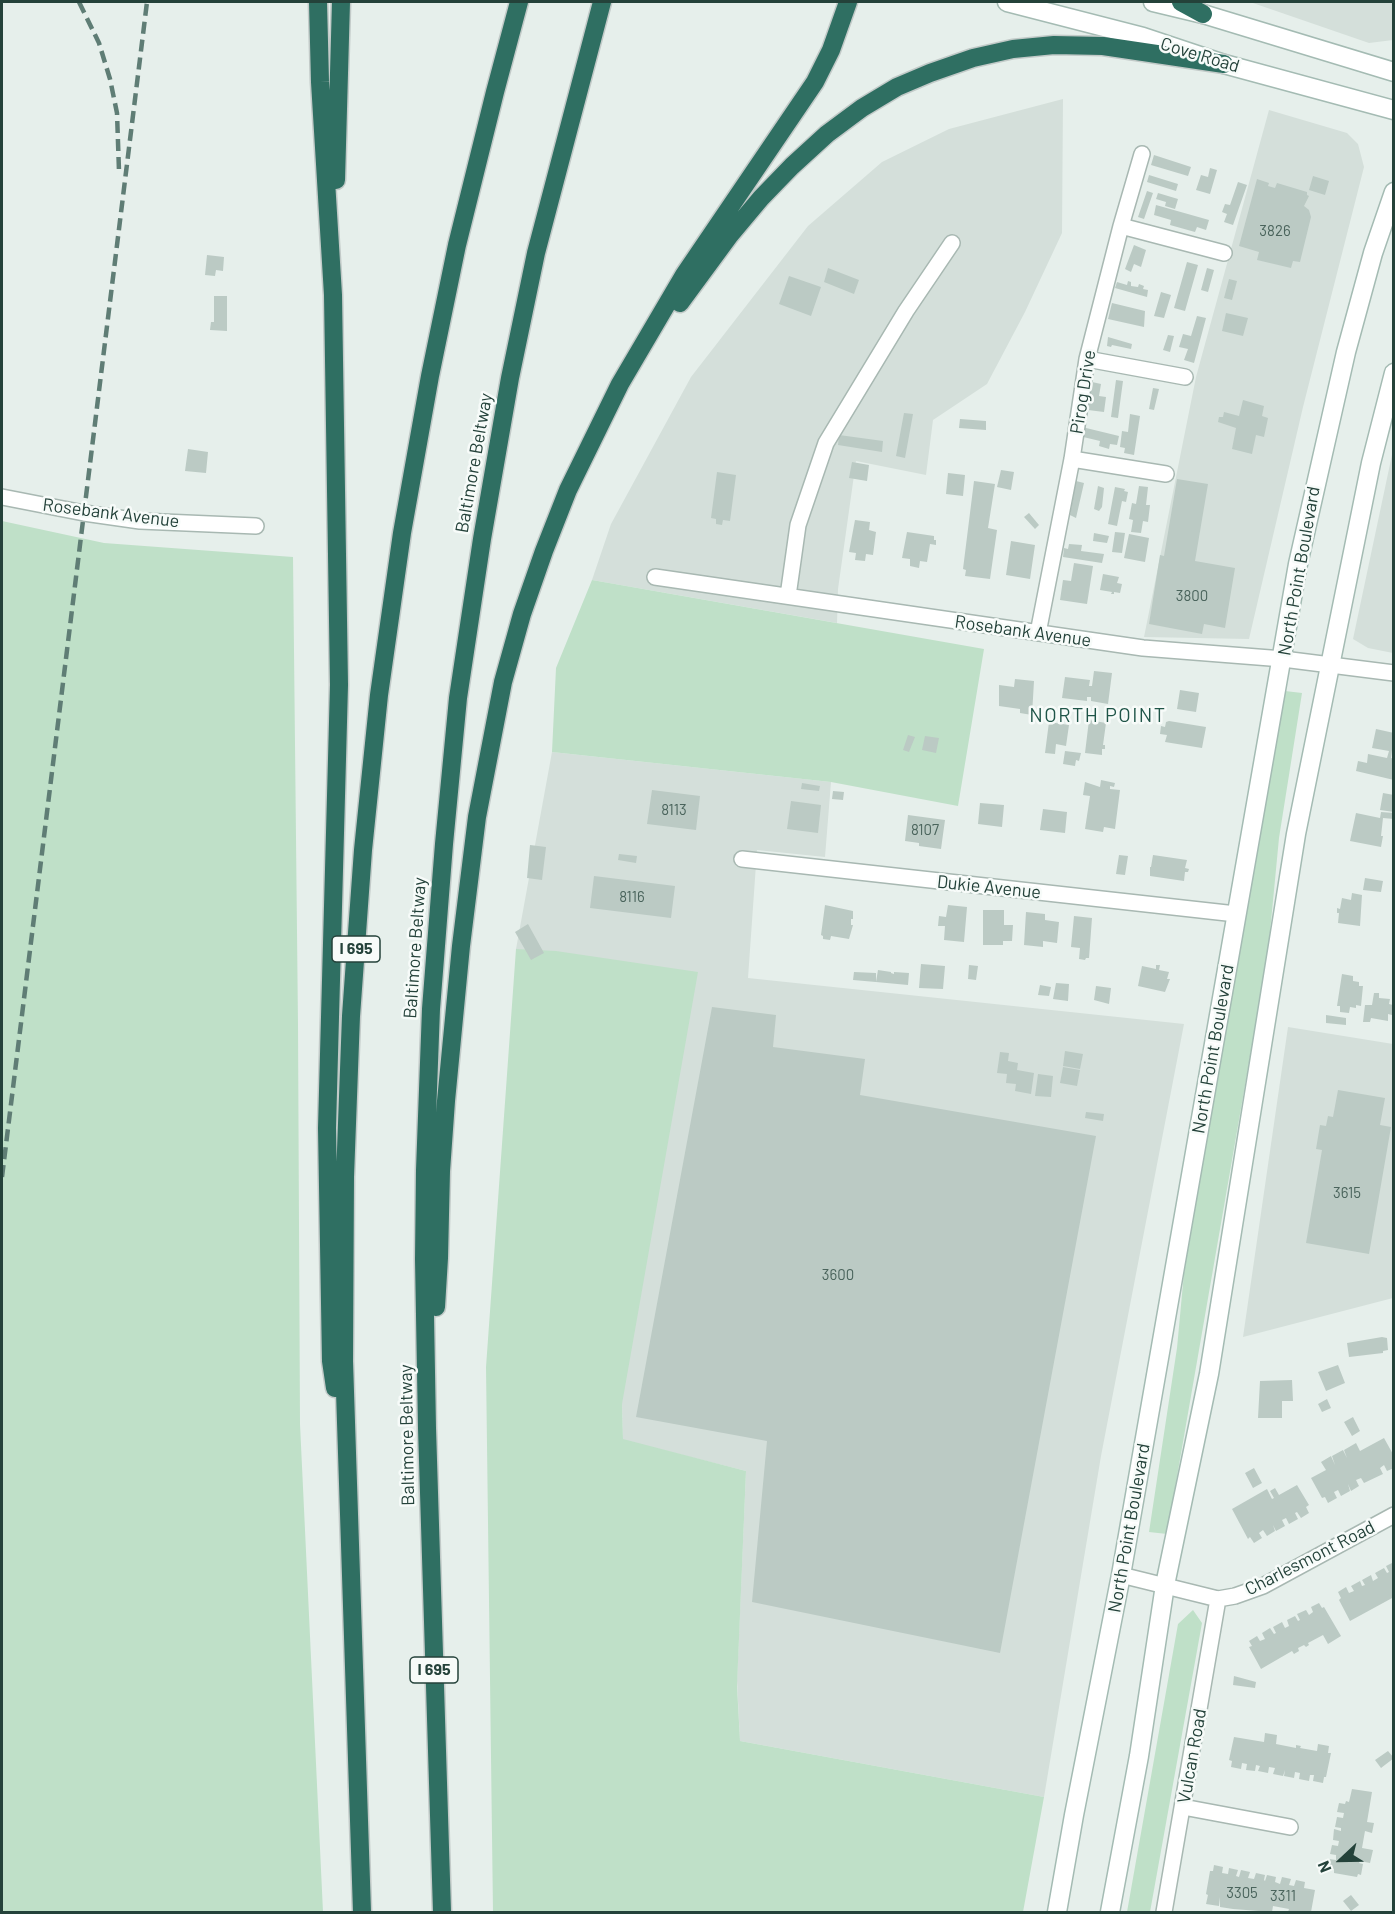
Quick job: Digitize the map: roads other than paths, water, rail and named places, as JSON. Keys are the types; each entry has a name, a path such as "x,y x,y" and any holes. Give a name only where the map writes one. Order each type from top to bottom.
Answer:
{"highway":[{"path":"318,2 320,82 333,295"},
{"path":"341,2 333,295 339,685 327,1128 327,1222 331,1361 348,1478"},
{"name":"I 695","path":"362,1912 344,1361 345,1189 351,1016 363,850 379,695 402,533 430,376 457,245 519,2"},
{"name":"Baltimore Beltway","path":"442,1912 427,1428 425,1192 431,1009 444,844 458,698 504,413 536,253 602,2"},
{"path":"427,1428 439,1258 441,1171 461,946 477,817 488,755 506,671 522,615 568,490 620,384 684,275 815,82 831,50 848,2"},
{"path":"1181,2 1203,14"},
{"path":"620,384 730,235 761,198 827,134 862,108 897,87 973,58 1013,49 1054,45 1103,46 1224,64"}],"main road":[{"name":"Cove Road","path":"1007,2 1143,37 1224,64 1394,110"},
{"path":"1153,2 1203,14 1394,72"},
{"name":"North Point Boulevard","path":"1057,1912 1121,1575 1305,531 1346,352 1373,253 1394,192"},
{"path":"1110,1912 1139,1756 1165,1585 1209,1374 1296,834 1371,463 1394,373"}],"street":[{"name":"Pirog Drive","path":"1038,633 1072,459 1087,359 1142,154"},
{"path":"1121,226 1224,253"},
{"path":"788,596 798,525 826,442 906,311 952,243"},
{"path":"1087,359 1185,377"},
{"path":"1072,459 1166,474"},
{"name":"Rosebank Avenue","path":"2,498 140,521 256,526"},
{"name":"Rosebank Avenue","path":"655,577 1160,651 1283,659 1394,674"},
{"name":"Dukie Avenue","path":"742,859 1236,914"},
{"name":"Charlesmont Road","path":"1218,1599 1263,1586 1394,1515"},
{"path":"1121,1575 1218,1599"},
{"name":"Vulcan Road","path":"1164,1912 1218,1599"},
{"path":"1183,1807 1290,1827"}],"railway":[{"path":"79,2 99,43 110,79 117,113 119,171"},
{"path":"2,1177 147,2"}],"district":[{"name":"NORTH POINT","path":"1098,715"}]}
